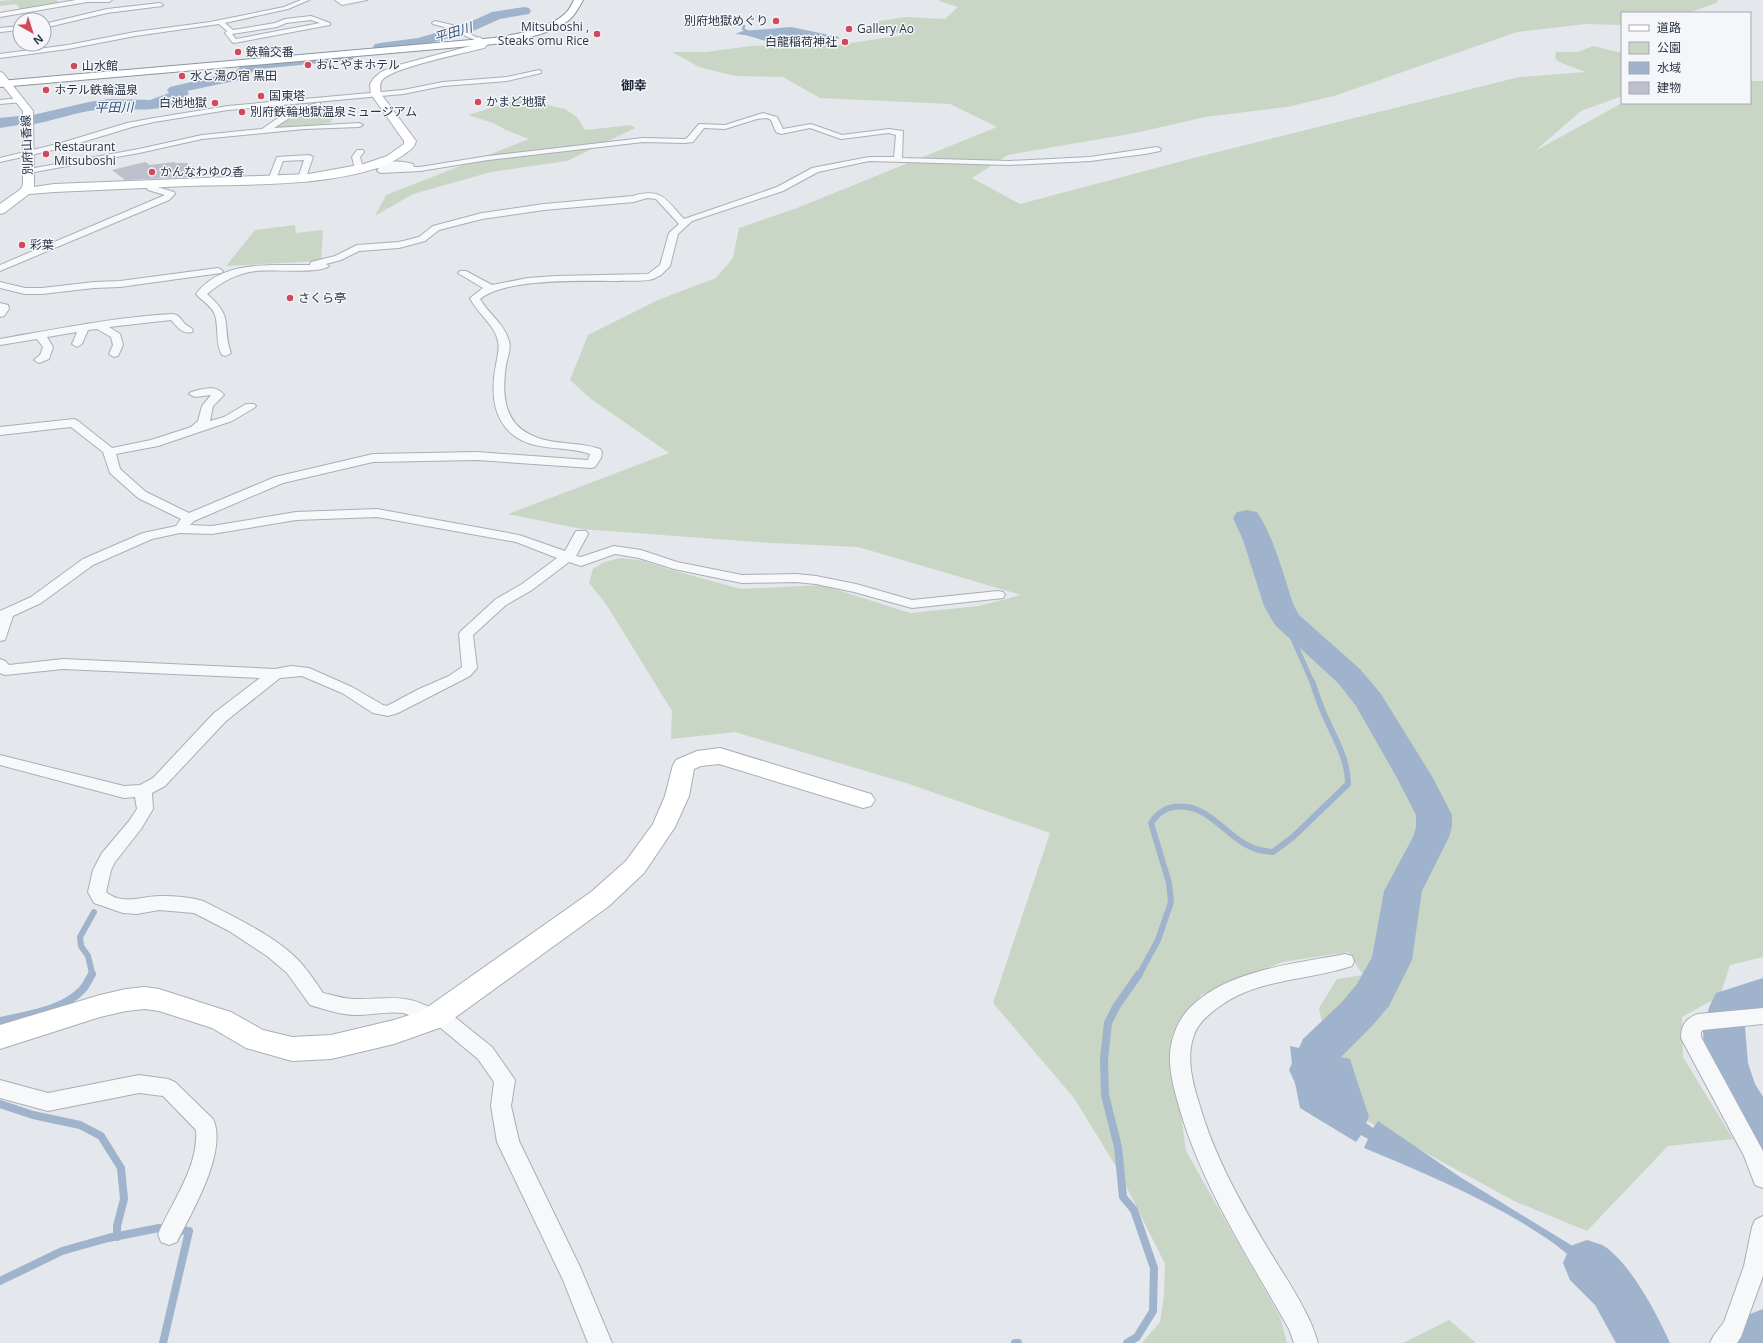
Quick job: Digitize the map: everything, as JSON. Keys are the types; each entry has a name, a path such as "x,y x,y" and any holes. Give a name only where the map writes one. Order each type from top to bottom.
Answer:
{"highway":[{"path":"481,43 551,20 560,13 568,0"},
{"path":"2,80 481,43 529,33 564,19 572,12 579,0"}],"street":[{"path":"0,15 87,0 109,0"},
{"path":"0,56 68,47 221,21 286,8 306,0"},
{"path":"338,0 342,3 364,0"},
{"path":"52,24 108,11 160,4"},
{"path":"221,21 221,23 232,32 278,25 285,21 311,18 328,24 234,41 228,33 232,32"},
{"path":"435,24 450,26 481,43"},
{"path":"151,32 153,28 160,26"},
{"path":"0,30 12,29"},
{"path":"26,191 54,188 272,180 322,176 358,169 398,155 409,146 410,141 376,94 374,87 375,82 386,72 481,43"},
{"path":"0,160 74,142 137,123 164,118 239,106 418,90 444,84 507,79 539,72"},
{"name":"別府山香線","path":"0,210 26,191 29,184 28,111 2,80"},
{"path":"263,131 288,115 326,101 324,99"},
{"path":"0,102 20,100"},
{"path":"322,176 333,177 385,165 397,164 410,166 385,168 381,171 420,169 488,158 643,140 685,141 690,140 702,126 725,127 751,118 767,116 774,119 781,132 810,126 841,137 882,132 900,133 898,160"},
{"path":"148,131 164,118"},
{"path":"29,171 139,152 202,137 304,127 359,125"},
{"path":"180,529 189,518 279,480 373,458 477,456 591,464 595,458 596,452 587,448 555,446 526,438 508,426 502,414 499,400 499,382 504,353 503,339 498,329 485,314 475,298 481,290 489,287 525,281 650,277 658,273 665,266 674,234 683,223 689,219 706,212 780,190 815,170 861,160 1009,163 1090,159 1145,152 1157,148"},
{"path":"358,169 356,157 360,152"},
{"path":"272,180 280,159 310,157 302,178"},
{"path":"0,268 166,198 170,194 150,188 149,184"},
{"path":"314,264 338,258 357,248 399,245 422,239 436,228 482,216 544,207 634,199 646,195 659,197 683,223"},
{"path":"226,353 223,346 220,315 214,306 201,294 211,284 223,277 255,268 309,268 327,266 342,260 348,253"},
{"path":"0,285 25,291 42,291 94,285 120,284 218,271"},
{"path":"463,273 489,287"},
{"path":"0,306 4,307 4,309 0,314"},
{"path":"0,342 84,328 103,322 154,318 173,317 177,319 180,325 188,330"},
{"path":"103,322 116,336 118,344 114,354"},
{"path":"77,344 84,328"},
{"path":"39,360 45,357 48,347 40,335"},
{"path":"195,394 214,391 218,395 209,402 206,408 204,422 196,428"},
{"path":"109,452 154,443 196,428 228,419 250,406"},
{"path":"0,431 74,423 109,452 114,470 142,495 189,518"},
{"path":"0,637 3,615 36,600 88,562 148,536 180,529 212,530 296,516 377,512 519,539 581,562 614,550 641,554 674,565 742,579 796,578 816,580 856,588 912,604 998,595"},
{"path":"0,664 5,670 63,664 274,674 291,671 304,671 347,690 378,709 385,711 393,710 423,692 453,681 464,674 470,668 466,634 501,602 540,578 567,557 571,553 581,534"},
{"path":"0,760 124,792 143,790 159,782 220,717 274,674"},
{"path":"0,1037 100,1006 126,1000 145,998 158,1000 221,1020 256,1040 292,1049 331,1047 394,1032 436,1018 600,899 635,867 663,827 677,796 684,765 697,758 720,756 863,800"},
{"path":"143,790 145,809 135,825 108,858 102,870 97,892 100,898 123,906 137,907 159,903 197,906 236,926 274,951 294,968 318,1000 354,1007 390,1004 411,1006 436,1018 485,1053 504,1080 501,1106 508,1142 572,1275 600,1343"},
{"path":"1306,1343 1299,1323 1231,1206 1203,1147 1190,1111 1181,1075 1180,1060 1185,1031 1196,1014 1218,997 1250,981 1345,961"},
{"path":"1763,1016 1698,1022 1691,1029 1691,1038 1753,1152 1763,1178"},
{"path":"0,1089 48,1102 91,1092 139,1084 168,1088 206,1126 207,1138 197,1180 170,1234"},
{"path":"1722,1343 1733,1329 1755,1266 1763,1227"}],"green space":[{"path":"56,0 61,4 21,10 16,4 0,6 0,1"},
{"path":"1718,0 1716,3 1691,12 1621,12 1621,25 1585,24 1517,32 1334,96 1287,107 1205,117 1135,133 1008,155 972,178 1020,204 1190,159 1519,77 1586,72 1559,62 1555,58 1556,52 1578,52 1593,46 1621,53 1621,96 1581,111 1535,151 1621,104 1751,104 1751,81 1763,81 1763,957 1730,965 1720,996 1682,1017 1683,1057 1733,1139 1668,1146 1587,1231 1514,1201 1349,1111 1332,1069 1319,1008 1337,979 1363,975 1348,952 1282,962 1201,995 1171,1043 1186,1151 1280,1317 1287,1343 1142,1343 1160,1322 1164,1296 1165,1264 1117,1168 1074,1098 993,1003 1050,833 906,783 735,732 671,739 672,711 606,604 589,583 593,569 604,562 620,558 640,560 741,589 822,585 910,613 979,606 1021,595 858,547 772,543 581,529 508,514 669,453 591,399 570,380 588,335 658,300 716,278 733,258 739,228 797,208 997,127 950,104 820,98 783,77 735,76 699,67 672,52 706,52 751,46 838,45 904,35 878,28 879,21 906,17 945,19 958,7 939,1"},
{"path":"520,99 565,109 577,117 585,130 631,125 635,128 567,161 491,172 413,194 375,216 386,195 529,139 493,123 468,115"},
{"path":"329,111 334,116 330,123 274,130 284,121 300,112"},
{"path":"295,225 296,233 323,230 321,261 226,266 255,230"},
{"path":"1449,1320 1476,1343 1403,1343"}],"water":[{"path":"791,27 839,38 835,40 824,38 795,43 783,43 735,34 743,31"},
{"path":"1290,1046 1350,1059 1369,1117 1366,1123 1373,1128 1378,1121 1460,1177 1571,1245 1593,1262 1610,1278 1619,1295 1615,1297 1606,1286 1591,1273 1553,1243 1525,1224 1457,1188 1364,1148 1368,1139 1361,1135 1356,1142 1300,1108 1293,1073"}],"building":[{"name":"かんなわゆの香","path":"145,162 150,165 175,162 188,163 187,167 194,166 187,177 125,180 112,170"}],"waterway":[{"name":"平田川","path":"380,47 419,42 468,28 497,15 524,11"},
{"path":"744,26 743,29 749,32"},
{"name":"平田川","path":"30,120 97,105 150,105 159,103 181,93 175,90 239,76 248,68 258,65 347,57"},
{"name":"平田川","path":"0,123 19,121"},
{"path":"1247,518 1257,540 1279,606 1287,620 1349,676 1369,701 1415,778 1434,815 1434,827 1431,837 1403,891 1392,960 1381,977 1374,994 1357,1014 1318,1052 1311,1070 1321,1091"},
{"path":"1287,620 1290,632 1312,682"},
{"path":"1139,975 1158,940 1171,902 1169,883 1151,823 1155,817 1166,809 1173,807 1195,809 1213,819 1250,847 1273,852 1293,837 1348,784 1346,766 1337,741 1321,708 1312,681"},
{"path":"91,975 92,973 88,956 81,946 80,937 94,912"},
{"path":"0,1021 43,1011 64,1003 82,990 92,974"},
{"path":"1127,1343 1137,1337 1153,1311 1154,1268 1134,1210 1123,1197 1118,1147 1105,1095 1104,1059 1108,1023 1116,1007 1139,974"},
{"path":"1763,995 1731,1005 1724,1027 1726,1063 1735,1091 1763,1137"},
{"path":"0,1104 33,1115 80,1125 101,1136 121,1168 124,1199 117,1226 117,1236"},
{"path":"117,1236 159,1228 168,1229"},
{"path":"163,1343 189,1231 176,1230"},
{"path":"0,1281 62,1251 117,1236"},
{"path":"1587,1263 1613,1288 1644,1343"},
{"path":"1759,1343 1763,1334"}],"place":[{"name":"別府地獄めぐり","path":"776,21"},
{"name":"Gallery Ao","path":"849,29"},
{"name":"Mitsuboshi , Steaks omu Rice","path":"597,34"},
{"name":"白龍稲荷神社","path":"845,42"},
{"name":"鉄輪交番","path":"238,52"},
{"name":"おにやまホテル","path":"308,65"},
{"name":"山水館","path":"74,66"},
{"name":"水と湯の宿 黒田","path":"182,76"},
{"name":"ホテル鉄輪温泉","path":"46,90"},
{"name":"国東塔","path":"261,96"},
{"name":"かまど地獄","path":"478,102"},
{"name":"白池地獄","path":"215,103"},
{"name":"別府鉄輪地獄温泉ミュージアム","path":"242,112"},
{"name":"Restaurant Mitsuboshi","path":"46,154"},
{"name":"かんなわゆの香","path":"152,172"},
{"name":"彩葉","path":"22,245"},
{"name":"さくら亭","path":"290,298"}],"district":[{"name":"御幸","path":"634,85"}]}
